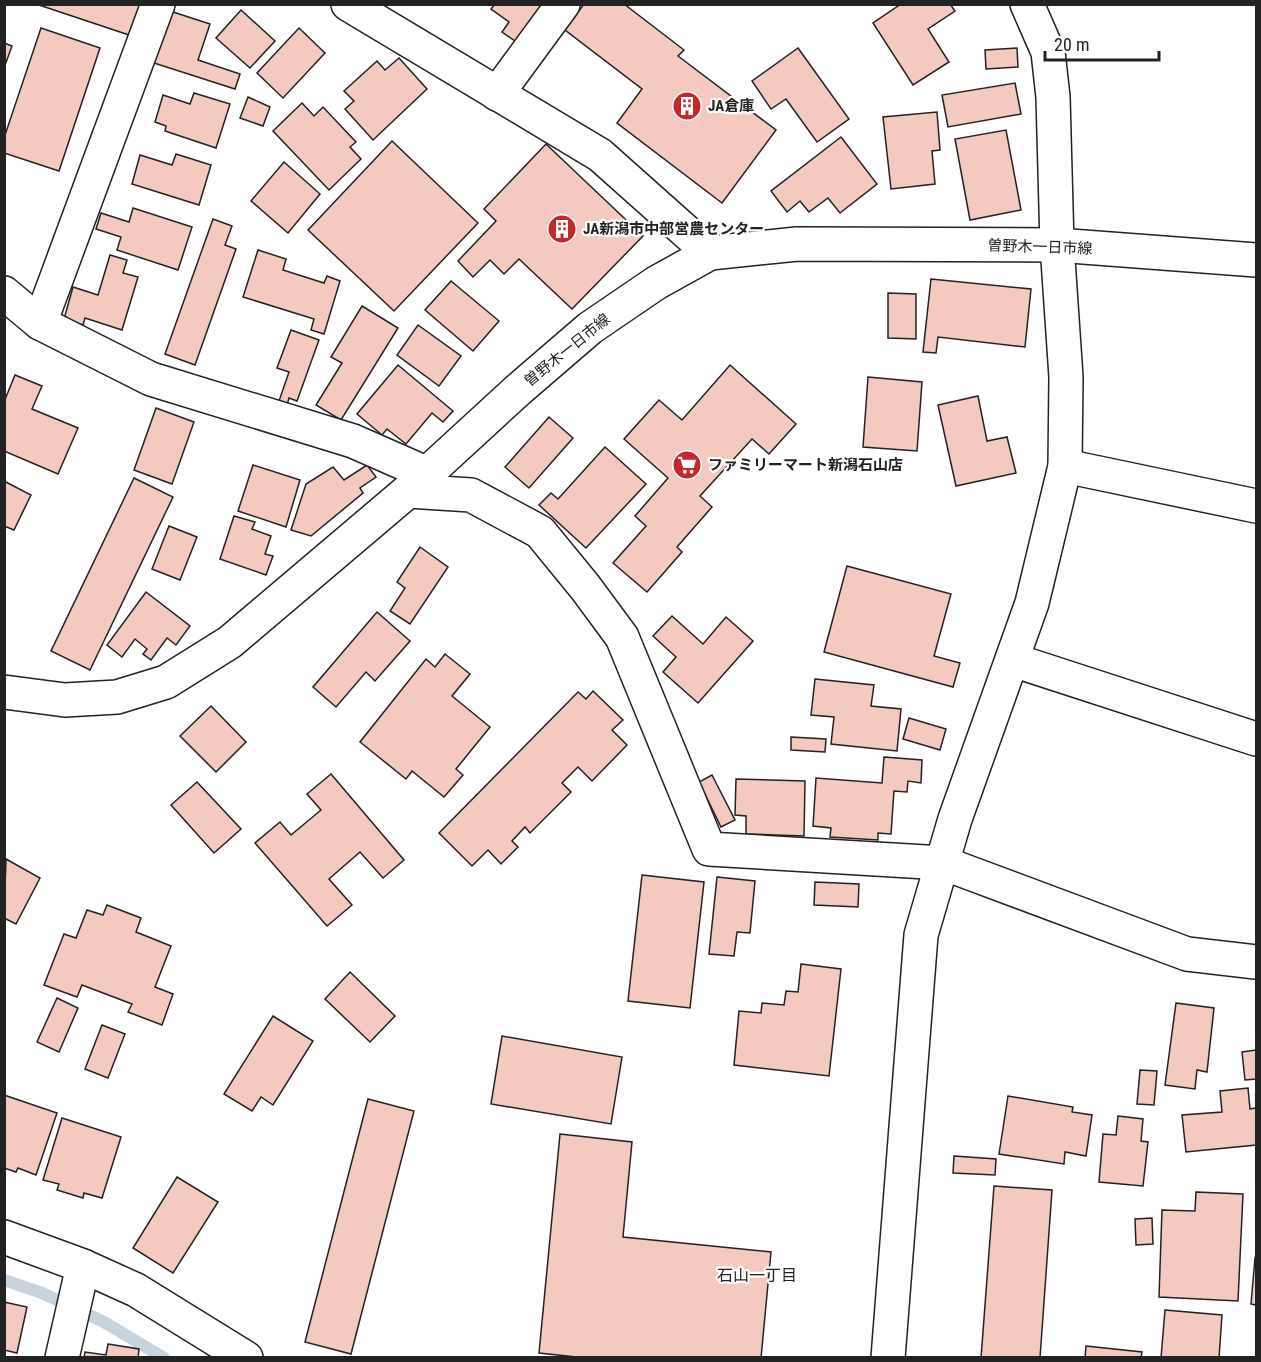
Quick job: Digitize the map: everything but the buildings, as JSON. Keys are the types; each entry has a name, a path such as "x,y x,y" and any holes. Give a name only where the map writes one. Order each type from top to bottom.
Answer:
{"street":[{"path":"40,323 158,4"},
{"path":"348,4 600,155 710,253"},
{"path":"497,94 563,4"},
{"path":"888,1358 921,935 955,819 1032,603 1065,466 1066,377 1057,245 1053,97 1048,52 1027,4"},
{"name":"曽野木一日市線","path":"4,692 65,700 117,697 166,682 230,642 418,482 518,390 590,328 656,283 710,253 797,244 1057,245 1257,260"},
{"path":"4,293 40,323 151,380 353,441 418,482 471,495 540,532 622,637 709,849 943,863 1187,954 1257,962"},
{"path":"1065,466 1257,506"},
{"path":"1013,660 1257,740"},
{"path":"4,1237 83,1266 136,1290 246,1358"},
{"path":"62,1358 83,1266"}],"waterway":[{"path":"4,1280 42,1293 104,1322 164,1358"}],"place":[{"name":"JA倉庫","path":"687,106"},
{"name":"JA新潟市中部営農センター","path":"562,229"},
{"name":"ファミリーマート新潟石山店","path":"687,465"}],"district":[{"name":"石山一丁目","path":"757,1275"}]}
